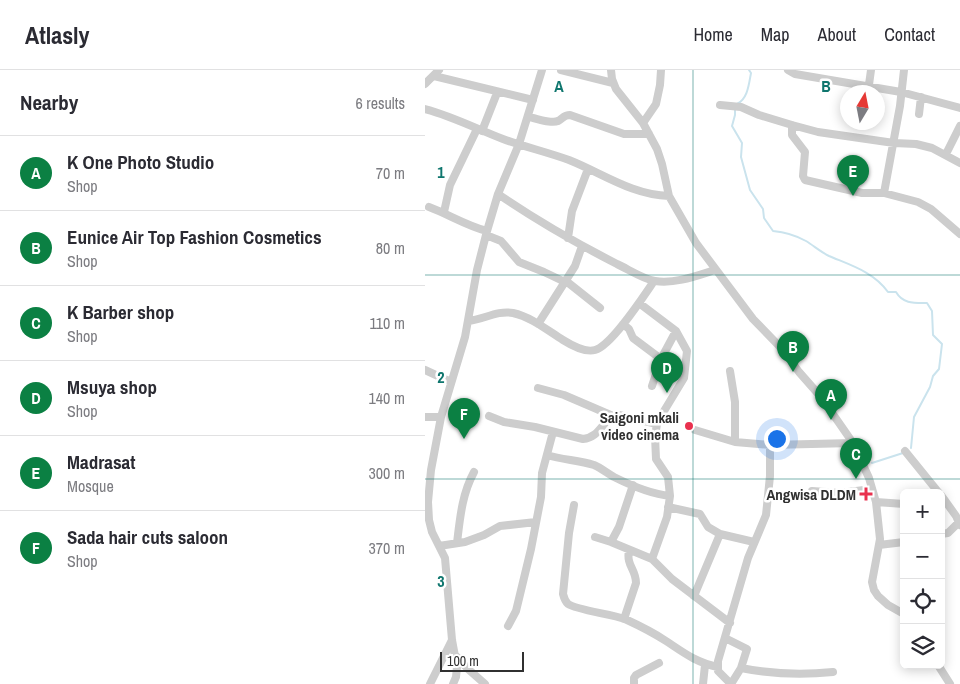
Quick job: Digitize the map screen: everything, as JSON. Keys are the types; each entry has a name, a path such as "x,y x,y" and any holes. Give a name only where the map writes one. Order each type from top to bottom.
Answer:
{"street":[{"path":"453,684 457,667 452,640 445,558 428,531 429,494 434,451 441,417 459,361 477,270 498,194 519,144 542,70"},
{"path":"561,70 613,83"},
{"path":"611,70 613,83 622,98 643,123 657,149 663,164 669,196 696,243 753,319 783,350 821,397 853,443 869,478 876,502 879,545 873,573 874,590 888,605 900,612"},
{"path":"643,123 656,104 661,70"},
{"path":"788,70 795,74 845,85"},
{"path":"869,85 871,70"},
{"path":"884,193 894,143 904,70"},
{"path":"425,84 437,73 497,92 533,100"},
{"path":"885,91 901,92 960,108"},
{"path":"444,212 450,185 480,130 497,92"},
{"path":"919,114 921,97"},
{"path":"721,106 741,107 792,126 818,132 894,143 917,144 946,154 960,162"},
{"path":"425,109 519,144 569,160 641,192 657,196 669,196"},
{"path":"528,117 553,122 566,115 570,115 624,134 649,134"},
{"path":"792,126 792,135 805,152 803,176 805,180 862,193 884,193 918,202 931,209 960,234"},
{"path":"946,154 960,126"},
{"path":"568,238 572,211 588,169"},
{"path":"498,194 532,218 582,246 654,281 671,281 695,277 715,270"},
{"path":"429,206 501,241 519,262 565,282 600,308"},
{"path":"538,324 575,266 582,246"},
{"path":"468,321 482,320 495,314 510,313 538,324 574,346 594,351 602,346 623,324 654,281"},
{"path":"639,303 676,332 687,351 685,372 680,385 657,424 655,436 656,460 668,477 670,496 667,516 652,559"},
{"path":"623,324 629,329 633,338 661,359"},
{"path":"652,386 661,359 676,332"},
{"path":"425,370 451,382"},
{"path":"730,371 735,402 735,442"},
{"path":"538,388 564,396 613,416"},
{"path":"489,416 504,422 535,427 583,439 590,438 598,432 609,418 613,416 619,415 657,424"},
{"path":"425,417 441,417"},
{"path":"695,430 735,442 770,445 853,443"},
{"path":"509,626 516,611 541,497 542,473 553,432"},
{"path":"717,668 740,582 766,515 770,476 770,445"},
{"path":"905,451 935,489"},
{"path":"547,455 595,465 612,476 633,485 656,494 670,496"},
{"path":"457,543 463,498 474,472"},
{"path":"611,542 619,527 633,485"},
{"path":"813,491 839,492 872,489"},
{"path":"876,502 900,504"},
{"path":"945,503 959,523 945,533"},
{"path":"574,505 569,533 563,594 566,602 572,606 607,613 624,619 666,641 692,659 717,668 731,684 741,668 747,649 725,638"},
{"path":"668,507 700,514 708,527 720,534 754,542"},
{"path":"439,546 471,540 500,526 536,522"},
{"path":"694,596 720,534"},
{"path":"595,537 652,559 694,596 729,623"},
{"path":"879,545 900,542"},
{"path":"624,619 637,583 627,558 629,550"},
{"path":"430,684 452,640"},
{"path":"455,654 468,670 484,684"},
{"path":"634,684 636,675 659,663"},
{"path":"703,684 705,665"},
{"path":"741,668 760,672 833,672"},
{"path":"940,669 949,684"}],"waterway":[{"path":"737,104 744,98 747,90 751,73 749,70"},
{"path":"735,108 732,126 742,143 741,157 750,190 763,209 764,218 773,231 786,233 802,239 829,256 869,274 888,292 896,292 905,301 927,303 932,311 933,335 942,344 939,369 933,376 930,387 914,417 911,448"},
{"path":"849,449 856,457"},
{"path":"872,463 903,453"}],"place":[{"name":"Madrasat","path":"853,196"},
{"name":"Eunice Air Top Fashion Cosmetics","path":"793,372"},
{"name":"Msuya shop","path":"667,393"},
{"name":"K One Photo Studio","path":"831,420"},
{"name":"Saigoni mkali video cinema","path":"689,426"},
{"name":"Sada hair cuts saloon","path":"464,439"},
{"name":"K Barber shop","path":"856,479"},
{"name":"Angwisa DLDM","path":"866,494"}]}
